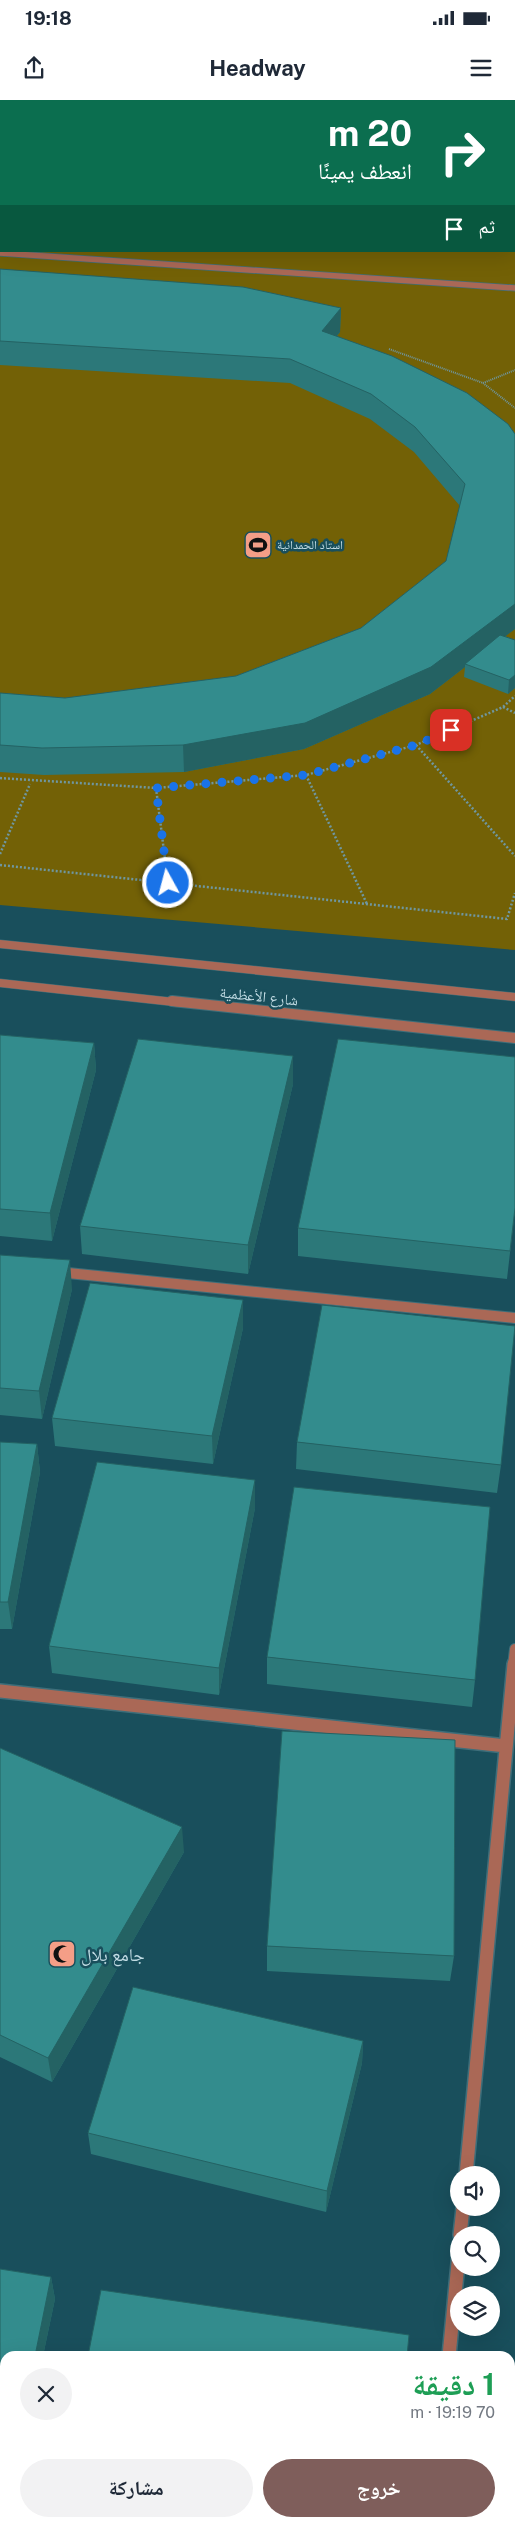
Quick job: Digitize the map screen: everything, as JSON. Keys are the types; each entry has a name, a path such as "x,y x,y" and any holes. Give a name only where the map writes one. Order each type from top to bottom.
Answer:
{"street":[{"path":"0,253 515,288"},
{"path":"0,944 515,997"},
{"name":"شارع الأعظمية","path":"0,983 515,1038"},
{"path":"50,1271 515,1318"},
{"path":"467,2166 515,1649"},
{"path":"0,1691 506,1746"},
{"path":"449,2351 457,2276"}],"path":[{"path":"389,349 483,383 515,408"},
{"path":"483,383 515,370"},
{"path":"0,778 156,788 306,775 416,745 503,707 515,696"},
{"path":"503,707 515,713"},
{"path":"416,745 515,856"},
{"path":"306,775 367,904"},
{"path":"0,854 30,784"},
{"path":"156,788 168,883"},
{"path":"0,865 507,919 515,893"}],"shaded area":[{"path":"0,252 515,252 515,950 0,905"}],"building":[{"path":"0,269 243,287 341,308 322,331 392,356 467,393 508,424 515,434 515,604 431,667 305,723 183,745 42,748 0,745 0,693 65,698 236,676 361,628 446,561 465,484 415,427 371,394 290,359 0,341"},
{"path":"500,635 515,640 515,675 509,680 465,664"},
{"path":"0,1035 94,1043 50,1213 0,1209"},
{"path":"138,1039 293,1056 248,1245 80,1226"},
{"path":"338,1039 515,1057 515,1208 510,1251 298,1228"},
{"path":"0,1255 70,1260 39,1391 0,1388"},
{"path":"90,1283 243,1300 212,1436 52,1418"},
{"path":"322,1305 515,1326 501,1465 297,1442"},
{"path":"0,1442 37,1444 8,1602 0,1602"},
{"path":"97,1462 255,1480 219,1668 49,1646"},
{"path":"294,1487 490,1507 475,1680 267,1657"},
{"path":"282,1731 455,1740 454,1956 267,1946"},
{"name":"جامع بلال","path":"0,1748 182,1827 48,2058 0,2035"},
{"path":"133,1987 363,2041 327,2191 88,2133"},
{"path":"0,2269 51,2277 36,2351 0,2351"},
{"path":"101,2290 409,2335 407,2351 89,2351"}],"place":[{"name":"استاد الحمدانية","path":"258,545"},
{"name":"جامع بلال","path":"62,1954"}],"route":[{"path":"168,883 156,788 306,775 416,745 451,730"}]}
